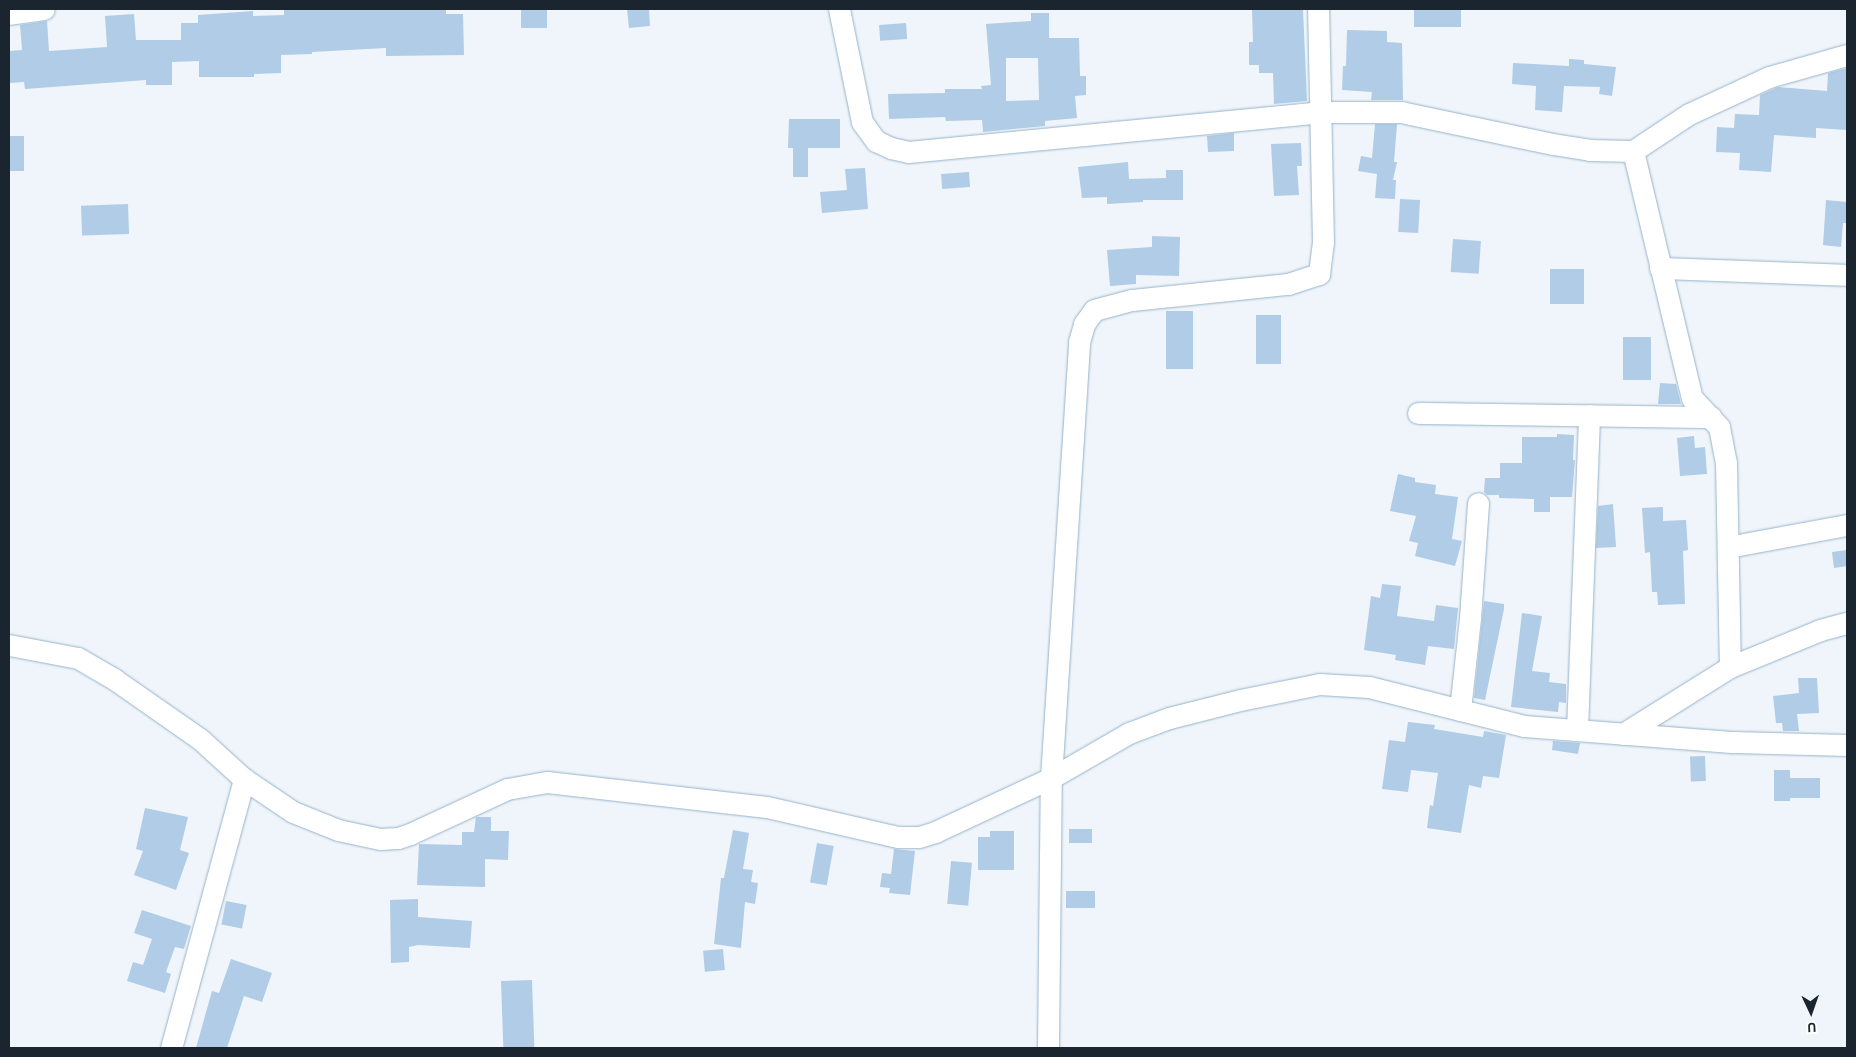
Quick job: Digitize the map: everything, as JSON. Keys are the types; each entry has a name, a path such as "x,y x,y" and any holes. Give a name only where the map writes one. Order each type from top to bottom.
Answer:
{"street":[{"path":"9,14 44,9"},
{"path":"839,9 862,122 876,141 891,148 908,152 1320,112 1401,112 1553,144 1589,150 1633,151 1689,114 1769,77 1847,55"},
{"path":"1048,1048 1051,778 1079,342 1084,324 1094,310 1132,300 1288,284 1319,274 1323,243 1318,9"},
{"path":"1633,151 1692,398 1711,416 1719,427 1726,463 1730,668"},
{"path":"1660,268 1847,275"},
{"path":"1418,413 1711,416"},
{"path":"1577,730 1589,415"},
{"path":"1460,710 1470,618 1478,502"},
{"path":"1728,548 1847,525"},
{"path":"1623,734 1730,668 1820,630 1847,623"},
{"path":"9,645 78,658 114,679 200,740 244,779 293,812 338,830 380,839 398,838 410,834 507,789 547,782 767,807 898,837 918,837 935,832 1051,778 1129,733 1169,718 1240,700 1318,684 1369,687 1524,726 1734,742 1847,745"},
{"path":"171,1048 244,779"}],"building":[{"path":"284,9 446,9 446,14 463,14 464,55 386,56 386,48 312,52 312,54 281,55 281,73 254,74 254,77 199,77 199,61 172,62 172,85 146,85 146,80 25,89 24,82 9,83 9,51 22,50 20,25 47,21 49,51 107,47 105,16 134,14 136,40 181,40 181,23 198,23 198,15 253,11 253,16 284,15"},
{"path":"521,9 547,9 547,28 521,28"},
{"path":"627,9 649,9 650,26 629,28"},
{"path":"1252,9 1303,9 1307,101 1274,104 1273,73 1259,73 1259,65 1249,65 1249,42 1253,42"},
{"path":"1414,9 1461,9 1461,27 1414,27"},
{"path":"1031,13 1049,13 1049,38 1079,38 1080,76 1086,76 1086,95 1075,96 1077,118 1045,121 1045,126 983,132 982,120 946,121 945,117 889,119 888,94 945,93 945,89 982,89 981,86 991,85 986,24 1031,21","holes":["1006,58 1038,58 1039,100 1006,101"]},
{"path":"906,23 907,39 880,41 879,25"},
{"path":"1347,30 1387,31 1387,42 1402,43 1403,100 1371,100 1372,92 1342,90 1343,66 1346,66"},
{"path":"1569,59 1584,60 1584,64 1616,67 1612,96 1599,94 1600,87 1564,86 1562,112 1535,110 1536,86 1512,84 1513,63 1569,66"},
{"path":"1847,68 1847,130 1816,128 1816,138 1774,135 1771,172 1739,170 1740,153 1716,152 1717,127 1734,128 1735,114 1759,115 1760,95 1778,87 1827,91 1828,73"},
{"path":"789,119 840,119 840,148 808,148 808,177 793,177 793,148 788,148"},
{"path":"1375,124 1397,124 1394,162 1397,162 1393,180 1396,180 1395,199 1375,198 1377,174 1358,171 1361,156 1372,158"},
{"path":"1234,133 1234,151 1208,152 1207,136"},
{"path":"9,136 24,136 24,171 9,171"},
{"path":"1301,143 1302,166 1297,166 1299,195 1274,196 1271,144"},
{"path":"1128,162 1129,179 1166,178 1166,170 1183,170 1183,200 1143,200 1143,202 1107,204 1107,197 1082,198 1078,167"},
{"path":"865,168 868,209 822,213 820,192 847,190 845,169"},
{"path":"969,172 970,187 942,189 941,174"},
{"path":"1400,199 1420,200 1418,233 1398,232"},
{"path":"1826,200 1847,202 1847,223 1843,223 1841,247 1823,245"},
{"path":"128,204 129,234 82,236 81,206"},
{"path":"1152,236 1180,237 1179,276 1136,275 1136,284 1110,286 1107,250 1152,247"},
{"path":"1453,239 1481,241 1479,274 1451,272"},
{"path":"1550,269 1584,269 1584,304 1550,304"},
{"path":"1166,311 1193,311 1193,369 1166,369"},
{"path":"1256,315 1281,315 1281,364 1256,364"},
{"path":"1623,337 1651,337 1651,380 1623,380"},
{"path":"1660,383 1676,384 1681,404 1658,404"},
{"path":"1557,434 1574,435 1573,460 1575,460 1572,497 1550,497 1550,512 1534,512 1534,499 1499,498 1499,495 1487,495 1484,492 1485,478 1500,478 1500,463 1522,463 1522,437 1557,437"},
{"path":"1694,436 1695,448 1705,447 1707,474 1680,476 1677,438"},
{"path":"1398,474 1415,478 1415,482 1436,485 1435,494 1458,497 1452,539 1462,541 1455,566 1415,556 1418,543 1409,541 1416,516 1390,511"},
{"path":"1613,504 1616,547 1596,548 1598,506"},
{"path":"1663,507 1663,521 1686,520 1688,550 1683,551 1685,604 1658,605 1657,592 1652,592 1650,552 1645,553 1642,508"},
{"path":"1847,550 1847,566 1834,568 1832,552"},
{"path":"1382,584 1401,586 1397,616 1434,621 1436,605 1458,608 1454,649 1428,646 1425,665 1395,660 1396,655 1364,650 1371,596 1380,598"},
{"path":"1484,601 1504,604 1485,700 1474,698"},
{"path":"1522,613 1542,616 1532,671 1550,673 1549,682 1566,684 1566,703 1559,702 1558,712 1511,707"},
{"path":"1798,678 1817,678 1819,713 1797,714 1799,731 1783,731 1782,723 1776,723 1773,696 1799,693"},
{"path":"1408,722 1435,725 1434,729 1483,737 1484,731 1506,735 1499,778 1483,776 1481,788 1469,785 1461,833 1427,828 1430,805 1433,806 1438,773 1411,770 1408,792 1382,789 1389,740 1405,742"},
{"path":"1553,741 1580,743 1578,754 1552,750"},
{"path":"1705,756 1706,781 1691,782 1690,757"},
{"path":"1774,770 1790,770 1790,778 1820,778 1820,798 1790,798 1790,801 1774,801"},
{"path":"145,808 188,817 180,850 189,853 176,890 134,875 143,851 136,849"},
{"path":"476,817 491,817 491,831 509,831 508,860 485,859 485,887 417,885 419,844 462,845 462,832 474,832"},
{"path":"1069,829 1092,829 1092,843 1069,843"},
{"path":"733,830 749,833 743,869 753,870 751,882 758,883 755,904 745,902 741,948 714,944 721,878 724,878"},
{"path":"990,831 1014,831 1014,870 978,870 978,837 990,837"},
{"path":"817,843 834,846 827,885 810,882"},
{"path":"894,849 915,851 910,895 889,893 890,888 880,887 882,873 891,874"},
{"path":"951,861 972,863 968,906 947,904"},
{"path":"1066,891 1095,891 1095,908 1066,908"},
{"path":"418,899 418,917 472,921 470,948 418,945 409,947 409,962 391,963 390,900"},
{"path":"226,901 247,905 242,929 221,925"},
{"path":"142,910 191,926 184,949 175,947 166,972 171,974 165,993 127,981 133,962 143,965 152,939 134,933"},
{"path":"723,949 725,970 705,972 703,951"},
{"path":"231,959 272,973 262,1002 244,996 227,1048 196,1048 212,991 219,993"},
{"path":"532,980 534,1048 503,1048 501,981"}]}
